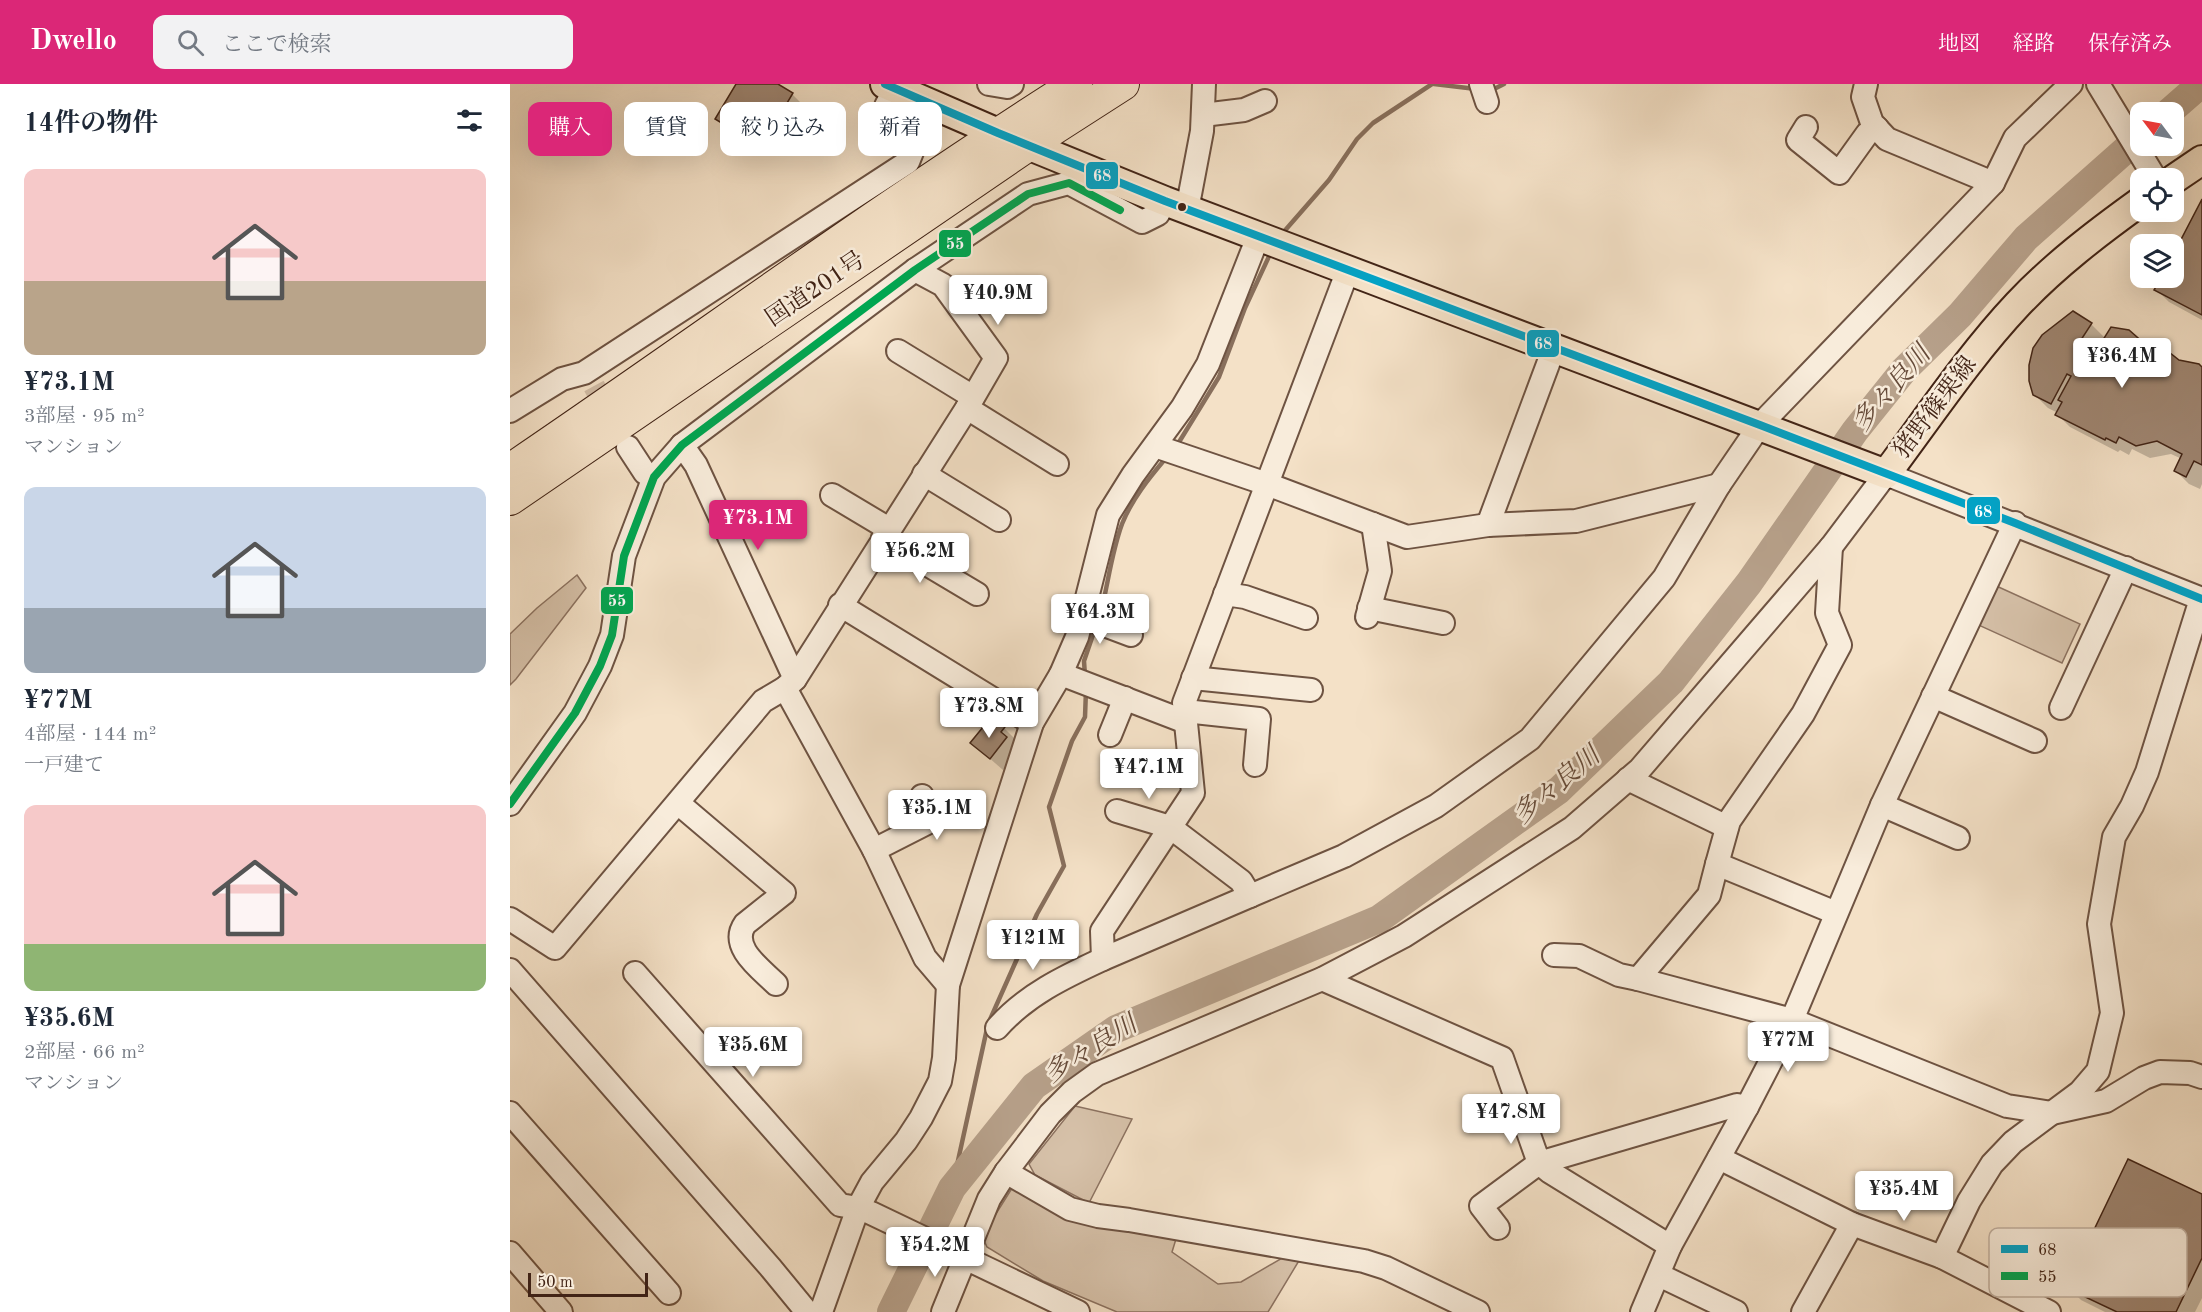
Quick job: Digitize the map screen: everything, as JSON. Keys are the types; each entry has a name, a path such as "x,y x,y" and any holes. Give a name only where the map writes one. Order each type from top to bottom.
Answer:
{"highway":[{"name":"国道201号","path":"510,470 998,133 1076,84"},
{"name":"国道201号","path":"510,499 1028,145 1123,84"}],"main road":[{"name":"猪野篠栗線","path":"907,88 998,133 1176,206 1881,472 2017,305 2086,241 2130,209"},
{"path":"2184,172 2202,160"}],"street":[{"path":"989,84 1007,87 1012,84"},
{"path":"510,804 575,713 600,666 612,635 624,556 654,477 682,445 915,270 1028,194 1069,183 1142,222 1176,206 1202,131 1204,84"},
{"path":"1866,84 1863,97 1872,123 1887,139 1993,183"},
{"path":"997,1028 1008,1014 1049,984 1344,856 1436,806 1530,739 1664,578 1719,485 1764,427 1993,183 2015,138 2071,84"},
{"path":"2098,84 2149,168"},
{"path":"510,411 562,379 589,379 908,162 914,140 891,116 886,106 907,88"},
{"path":"1203,115 1244,110 1265,101"},
{"path":"1806,127 1798,140 1839,173 1867,134 1878,128"},
{"path":"821,1312 864,1210 872,1182 916,1126 940,1081 944,1058 948,985 1032,723 1060,674 1077,637 1108,515 1133,475 1182,408 1208,364 1258,237"},
{"path":"510,920 555,948 763,701 790,684 970,402 996,358 943,285 915,270"},
{"path":"1103,959 1102,931 1193,793 1184,703 1348,270"},
{"path":"1488,525 1554,348"},
{"path":"898,351 1057,464"},
{"path":"682,445 696,465 790,684 874,850 925,958 948,985"},
{"path":"1155,446 1267,484 1407,537 1488,525 1576,521 1719,485"},
{"path":"628,447 645,473 654,477"},
{"path":"943,1312 959,1256 989,1199 1006,1172 1050,1114 1072,1092 1097,1074 1322,979 1404,936 1572,828 1640,769 1831,547 1881,472 2202,599 2148,772 2114,837 2099,924 2112,1013 2098,1071 2080,1092 2013,1142 1992,1164 1969,1201 1942,1257"},
{"path":"924,474 999,519"},
{"path":"832,495 977,594"},
{"path":"1642,1312 1671,1246 1792,1020 1882,805 2014,523"},
{"path":"1373,524 1380,571 1368,612 1443,623"},
{"path":"1638,979 1709,895 1729,821 1803,714 1840,645 1827,613 1831,547"},
{"path":"2061,708 2126,568"},
{"path":"1225,594 1245,597 1306,618"},
{"path":"840,605 1032,723"},
{"path":"1083,616 1131,635"},
{"path":"1060,674 1125,698 1185,716 1259,719 1255,765"},
{"path":"1193,678 1311,690"},
{"path":"1934,696 2035,741"},
{"path":"1110,735 1125,698"},
{"path":"1628,780 1727,827"},
{"path":"874,850 931,821 921,796"},
{"path":"678,803 784,893 745,924 740,938 744,951 776,984"},
{"path":"1882,805 1958,838"},
{"path":"1117,811 1170,828 1241,881 1250,896"},
{"path":"1717,864 1836,913"},
{"path":"1554,955 1579,956 1619,975 1792,1020 2007,1106 2052,1113 2106,1101 2144,1078 2160,1072 2190,1073 2202,1077"},
{"path":"510,970 807,1312"},
{"path":"635,973 840,1205 864,1210 959,1256 1050,1306 1078,1312"},
{"path":"1322,979 1502,1058 1539,1163 1671,1246"},
{"path":"1498,1228 1481,1206 1539,1163 1737,1106 1747,1107"},
{"path":"510,1113 669,1293"},
{"path":"1719,1158 1852,1224 1942,1257 1989,1281"},
{"path":"1006,1172 1070,1209 1098,1216 1364,1261 1386,1268 1478,1312"},
{"path":"1803,1312 1852,1224"},
{"path":"510,1253 561,1312"},
{"path":"1659,1275 1736,1312"},
{"path":"2020,1297 2049,1312"}],"shaded area":[{"path":"577,575 586,588 510,685 510,634"},
{"path":"1992,584 2080,624 2062,663 1974,623"},
{"path":"1075,1106 1132,1119 1089,1203 1035,1175 1029,1164"},
{"path":"1014,1185 1176,1239 1172,1252 1218,1284 1241,1282 1289,1254 1300,1259 1268,1312 1117,1312 1043,1281 987,1247 982,1236"}],"building":[{"path":"736,84 778,84 793,93 788,102 725,102"},
{"path":"720,111 720,122 715,119"},
{"path":"2202,199 2202,315 2154,290 2155,288 2184,288 2184,234"},
{"path":"2073,311 2092,323 2075,349 2091,359 2111,327 2129,330 2145,344 2165,349 2179,360 2199,364 2202,367 2202,465 2194,461 2186,477 2174,471 2182,454 2157,441 2136,446 2119,437 2116,443 2106,438 2105,440 2055,415 2062,402 2058,400 2071,376 2067,374 2051,404 2033,395 2029,381 2029,365 2033,348 2042,335"},
{"path":"988,721 994,725 997,721 1005,727 1001,732 1007,737 990,759 970,743"},
{"path":"2128,1159 2202,1194 2202,1258 2187,1289 2187,1228 2095,1228"},
{"path":"2085,1297 2183,1297 2176,1312 2117,1312"}],"waterway":[{"path":"1281,235 1329,180 1357,139 1373,123 1432,84"},
{"path":"1434,84 1476,89"},
{"path":"1490,89 1504,84"},
{"name":"多々良川","path":"2180,102 2201,84"},
{"name":"多々良川","path":"891,1312 952,1188 1034,1086 1116,1029 1379,919 1559,790 1671,682 1749,583 1855,431 1904,370 1960,315 2026,238 2130,146"},
{"path":"1176,447 1219,377 1245,308 1272,250"},
{"path":"1100,616 1122,524 1136,497 1166,458"},
{"path":"1085,676 1084,661 1095,629"},
{"path":"952,1188 988,1024 1037,914 1064,866 1049,807 1072,741 1085,717 1086,690"}],"tunnel":[{"path":"594,386 611,417"}],"transit line":[{"name":"68","path":"885,84 1165,201 1760,425 2015,523 2202,599"},
{"name":"55","path":"510,804 575,713 600,666 612,635 624,556 654,477 682,445 915,270 1028,194 1069,183 1120,210"}]}
